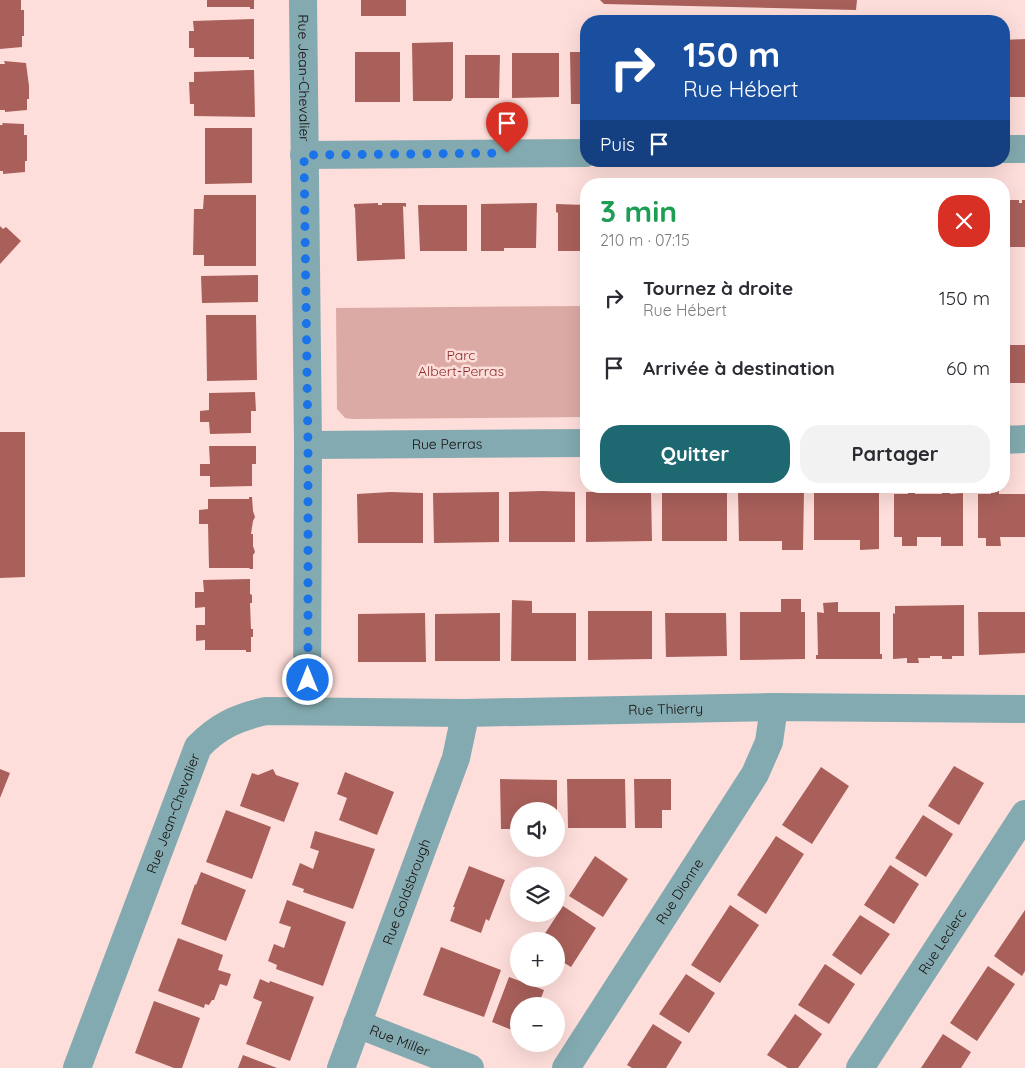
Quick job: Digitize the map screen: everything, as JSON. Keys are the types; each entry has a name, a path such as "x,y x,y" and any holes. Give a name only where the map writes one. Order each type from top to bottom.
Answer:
{"street":[{"name":"Rue Jean-Chevalier","path":"77,1068 198,747 220,727 244,716 266,711 307,711 308,445 303,0"},
{"path":"1010,149 1025,149"},
{"path":"304,155 580,152"},
{"path":"1010,440 1025,440"},
{"name":"Rue Perras","path":"308,445 580,443"},
{"name":"Rue Thierry","path":"307,711 464,714 774,707 1025,709"},
{"name":"Rue Dionne","path":"566,1068 755,774 769,742 774,707"},
{"name":"Rue Goldsbrough","path":"340,1068 456,758 464,714"},
{"name":"Rue Leclerc","path":"860,1068 1025,814"},
{"name":"Rue Miller","path":"357,1024 470,1068"}],"green space":[{"name":"Parc Albert-Perras","path":"580,306 580,417 345,418 337,409 336,308"}],"building":[{"path":"0,0 21,0 21,10 24,10 22,47 0,49"},
{"path":"207,0 254,0 254,9 250,9 250,7 207,7"},
{"path":"361,0 406,0 406,16 361,16"},
{"path":"600,0 857,0 856,10 604,4"},
{"path":"254,19 254,59 249,59 249,57 194,57 194,48 189,48 189,31 194,31 193,21"},
{"path":"1025,39 1025,97 1010,97 1010,40"},
{"path":"453,42 453,98 451,101 413,101 412,43"},
{"path":"355,52 400,52 400,102 355,102"},
{"path":"570,52 580,52 580,104 571,104"},
{"path":"512,53 559,53 559,97 512,98"},
{"path":"465,55 500,55 499,98 465,98"},
{"path":"4,61 26,63 29,86 27,110 5,112 5,110 0,110 0,64 5,64"},
{"path":"254,70 255,117 194,116 194,104 190,104 189,82 194,82 194,72"},
{"path":"2,123 24,124 24,135 27,135 25,172 3,174 3,171 0,171 0,125 3,125"},
{"path":"205,128 252,128 252,183 205,184"},
{"path":"204,195 256,195 256,266 204,266 204,255 193,255 194,209 203,209"},
{"path":"1010,200 1019,200 1019,203 1022,203 1022,200 1025,200 1025,247 1010,247"},
{"path":"378,203 378,205 382,205 382,203 406,203 406,207 403,206 405,259 357,261 354,204"},
{"path":"537,203 536,248 504,248 504,251 481,251 481,204"},
{"path":"556,204 580,205 580,251 558,251 558,213 556,212"},
{"path":"418,205 467,205 467,251 420,251"},
{"path":"0,226 3,229 6,227 21,241 0,264"},
{"path":"258,275 258,302 202,303 201,276"},
{"path":"206,315 256,315 257,380 207,381"},
{"path":"1010,345 1025,345 1025,383 1010,383"},
{"path":"255,392 256,411 251,411 251,433 210,434 209,422 200,422 200,411 209,410 209,393"},
{"path":"0,432 25,432 25,577 0,578"},
{"path":"209,446 256,446 256,464 252,464 252,486 210,487 210,476 200,476 200,464 210,464"},
{"path":"499,492 499,542 434,543 433,493"},
{"path":"509,492 575,492 575,542 509,542"},
{"path":"423,493 423,543 358,543 357,494"},
{"path":"586,493 651,493 652,541 586,542"},
{"path":"662,493 727,493 727,541 662,541"},
{"path":"738,493 804,493 803,550 782,550 782,541 739,541"},
{"path":"814,493 879,493 879,549 860,550 860,540 814,540"},
{"path":"963,493 963,546 941,546 941,537 917,537 917,546 902,546 902,537 894,537 894,494"},
{"path":"978,494 1025,494 1025,537 1000,537 1001,546 986,546 986,538 978,538"},
{"path":"249,497 252,497 255,517 251,534 253,534 255,552 253,555 253,569 209,568 208,524 199,524 199,510 208,509 208,499 249,499"},
{"path":"250,579 250,594 252,595 252,603 250,603 251,629 253,629 251,652 246,652 246,650 205,650 205,640 196,641 196,625 205,625 205,607 195,608 195,592 204,592 203,580"},
{"path":"781,599 801,599 801,612 805,612 805,659 740,660 740,612 781,612"},
{"path":"512,600 532,601 532,613 576,613 576,661 511,661"},
{"path":"838,602 838,612 880,612 880,654 882,654 882,659 816,659 816,655 818,655 817,612 824,613 823,603"},
{"path":"964,605 964,656 952,656 952,659 942,659 942,656 930,656 930,658 918,658 919,663 907,663 907,658 893,659 893,613 895,614 895,606"},
{"path":"588,611 652,611 652,659 588,660"},
{"path":"978,612 1025,612 1025,653 979,655"},
{"path":"425,613 426,662 358,662 358,614"},
{"path":"500,613 500,661 435,661 435,614"},
{"path":"665,613 726,613 727,656 666,657"},
{"path":"954,766 984,783 959,825 928,806"},
{"path":"821,767 849,786 812,844 782,825"},
{"path":"0,769 10,773 0,798"},
{"path":"273,769 276,775 299,783 284,822 240,806 252,773 258,775"},
{"path":"345,772 394,792 377,835 339,820 347,798 337,794"},
{"path":"500,779 557,780 557,802 510,802 510,829 501,829"},
{"path":"567,779 625,779 626,828 568,828"},
{"path":"634,779 671,779 671,810 662,810 662,828 635,828"},
{"path":"226,810 271,827 252,879 206,862"},
{"path":"923,815 953,834 926,877 895,858"},
{"path":"315,831 375,849 353,909 303,892 304,889 292,885 300,863 313,869 319,851 310,848"},
{"path":"776,836 804,854 766,914 737,895"},
{"path":"595,856 628,879 603,917 569,896"},
{"path":"890,865 919,884 894,924 864,905"},
{"path":"469,866 505,880 489,921 486,919 481,933 450,921 455,907 453,907"},
{"path":"201,872 246,890 226,941 181,924"},
{"path":"287,900 346,922 323,986 276,969 277,965 268,961 274,944 284,948 291,927 279,923"},
{"path":"730,905 759,925 720,983 691,965"},
{"path":"565,907 596,928 571,967 565,963 565,932 546,932 552,922 565,922"},
{"path":"1025,910 1025,971 1022,976 994,956"},
{"path":"860,915 890,934 861,975 832,955"},
{"path":"178,938 223,955 218,970 231,974 227,986 220,984 214,1000 209,1005 205,1004 204,1008 158,991"},
{"path":"441,947 501,970 484,1017 423,995"},
{"path":"825,964 855,984 829,1024 798,1005"},
{"path":"988,966 1015,984 977,1041 950,1023"},
{"path":"686,974 715,993 689,1033 659,1014"},
{"path":"509,977 510,987 536,987 544,990 541,997 510,997 510,1029 492,1022"},
{"path":"260,979 314,997 290,1061 246,1044 262,1002 253,998"},
{"path":"154,1001 200,1018 182,1068 174,1068 135,1053"},
{"path":"795,1014 822,1034 798,1068 788,1068 767,1055"},
{"path":"653,1024 682,1042 666,1068 632,1068 627,1065"},
{"path":"943,1034 971,1052 961,1068 921,1068"},
{"path":"243,1055 277,1068 238,1068"}],"route":[{"path":"308,680 308,445 304,155 507,153"}]}
